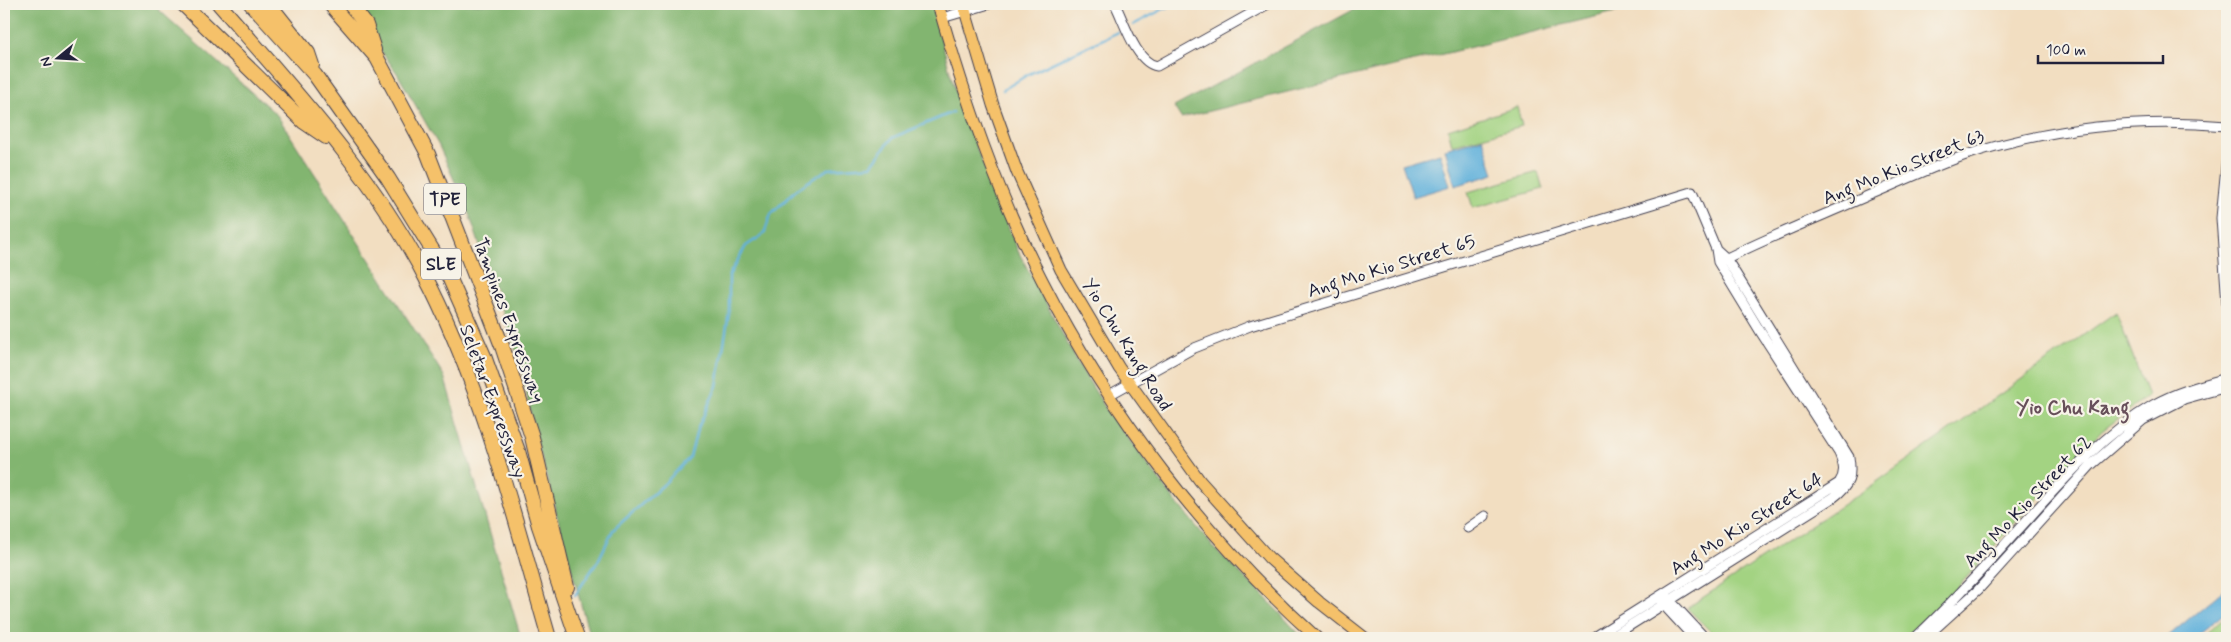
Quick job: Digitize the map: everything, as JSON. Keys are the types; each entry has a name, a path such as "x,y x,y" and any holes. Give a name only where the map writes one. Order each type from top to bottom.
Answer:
{"highway":[{"path":"183,4 304,122 320,134 333,140"},
{"name":"Seletar Expressway","path":"219,4 333,140 387,212 431,287 466,365 496,456 549,638"},
{"name":"Seletar Expressway","path":"251,4 315,75 388,178 449,278 484,356 518,451 539,526 577,638"},
{"path":"268,4 308,53 315,75"},
{"name":"Tampines Expressway","path":"330,4 377,58 428,154 502,346 532,437 564,569 572,620"},
{"path":"350,4 366,25 377,58"}],"main road":[{"path":"938,4 967,96 1006,201 1042,280 1109,395 1172,483 1240,562 1318,638"},
{"name":"Yio Chu Kang Road","path":"963,8 993,105 1017,172 1061,270 1129,383 1200,481 1269,558 1365,638"}],"street":[{"path":"942,18 963,8 989,4"},
{"path":"1115,4 1140,55 1149,65 1157,66 1268,4"},
{"name":"Ang Mo Kio Street 63","path":"1722,260 1913,176 1967,155 2014,141 2043,134 2107,126 2178,123 2227,126"},
{"path":"2227,156 2222,218 2227,304"},
{"name":"Ang Mo Kio Street 65","path":"1109,395 1192,350 1250,326 1692,192"},
{"name":"Ang Mo Kio Street 64","path":"1593,638 1663,599 1838,494 1849,483 1852,472 1849,457 1722,260 1692,192"},
{"name":"Ang Mo Kio Street 62","path":"1915,638 1952,603 2055,490 2088,457 2127,423 2153,405 2177,393 2227,378"},
{"name":"Ang Mo Kio Street 62","path":"1925,638 1978,590 2091,464 2143,420 2184,399 2227,387"},
{"path":"1468,528 1485,516"},
{"path":"1663,599 1694,638"},
{"path":"1663,599 1705,638"},
{"name":"Ang Mo Kio Street 64","path":"1610,638 1663,599"}],"green space":[{"path":"4,4 152,4 277,115 444,376 521,638 4,638"},
{"path":"342,4 932,4 964,117 1018,251 1078,363 1106,409 1176,502 1217,551 1262,594 1303,638 590,638 533,426 521,365 468,211 439,146 397,73 365,29"},
{"path":"1364,4 1648,4 1181,118 1174,107"},
{"path":"1517,107 1522,126 1452,145 1448,129"},
{"path":"1538,172 1543,189 1473,208 1468,192"},
{"path":"2116,312 2148,396 2102,431 2023,514 1950,596 1903,638 1717,638 1687,608 1871,486"},
{"path":"2227,616 2227,638 2200,638"}],"water":[{"path":"1483,138 1494,174 1455,186 1445,149"},
{"path":"1440,153 1450,186 1413,197 1402,164"},
{"path":"2227,587 2227,611 2194,638 2166,638"}],"waterway":[{"path":"1133,25 1173,4"},
{"path":"1003,90 1027,75 1118,32"},
{"path":"575,595 598,561 613,530 663,485 690,457 697,430 717,386 729,313 729,275 746,246 764,234 771,214 797,189 828,169 871,166 892,138 953,112"}],"district":[{"name":"Yio Chu Kang","path":"2073,407"}]}
